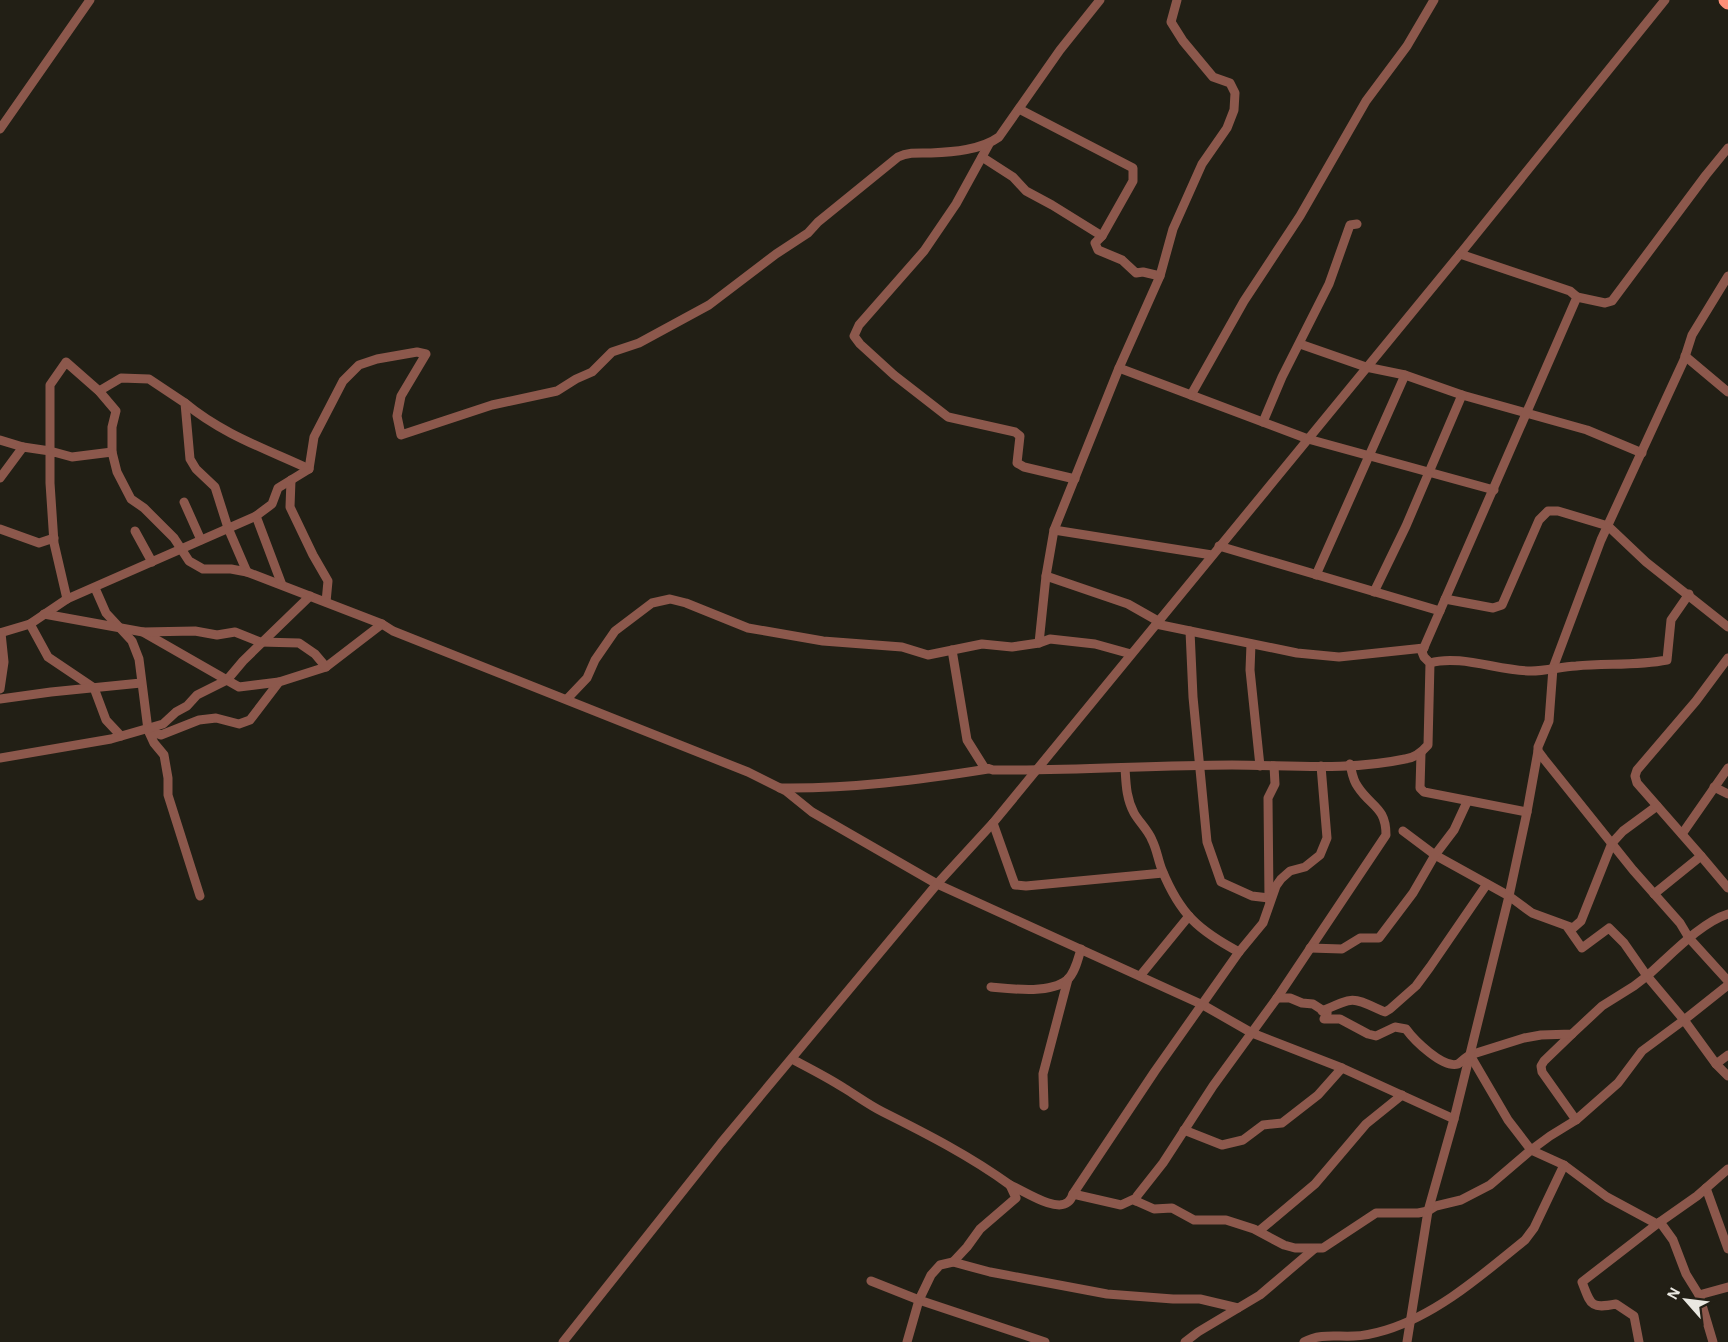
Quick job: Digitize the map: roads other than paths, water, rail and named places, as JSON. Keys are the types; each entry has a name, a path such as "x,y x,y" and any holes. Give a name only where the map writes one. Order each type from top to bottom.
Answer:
{"street":[{"path":"0,129 90,0"},
{"path":"0,688 4,662 0,633 30,624 67,599 256,516 272,504 278,488 309,469 314,437 343,381 358,365 417,352 426,354 402,396 397,416 401,435 492,405 557,391 592,372 612,352 639,343 709,305 782,249 808,233 818,222 898,157 905,154 934,153 989,144 999,137 1060,50 1100,0"},
{"path":"1039,643 1046,576 1054,530 1119,368 1160,276 1173,229 1202,164 1227,128 1234,110 1235,93 1230,83 1213,77 1183,41 1171,22 1177,0"},
{"path":"1191,395 1244,301 1300,216 1366,101 1407,46 1434,0"},
{"path":"563,1342 721,1143 937,884 993,824 1665,0"},
{"path":"1019,109 1133,168 1133,181 1102,236 1095,243 1103,254 1111,254 1122,260 1136,273 1143,272 1160,276"},
{"path":"989,144 956,204 924,251 860,325 854,336 894,375 948,417 1015,432 1021,440 1017,463 1023,467 1075,479"},
{"path":"1460,254 1570,291 1577,297 1605,303 1612,301 1699,183 1728,148"},
{"path":"982,157 1013,177 1026,191 1102,236"},
{"path":"1263,422 1282,376 1329,284 1350,225 1357,224"},
{"path":"1407,1342 1428,1211 1454,1119 1509,896 1538,747 1549,721 1553,669 1608,525 1685,357 1692,335 1728,276"},
{"path":"780,788 827,788 930,778 988,769 1036,771 1199,766 1321,766 1408,759 1421,753 1428,745 1430,663 1423,655 1424,648 1577,297"},
{"path":"1300,344 1366,367 1405,375 1462,395 1587,429 1642,453"},
{"path":"1685,357 1728,393"},
{"path":"67,599 54,538 50,451 50,385 66,362 99,391 116,411 112,427 111,452 117,472 131,499 144,508 189,561 203,569 231,569 247,572 282,585 748,772 780,788 812,812 937,884 1203,1005 1252,1033 1342,1068 1454,1119"},
{"path":"1119,368 1308,439 1494,490"},
{"path":"1316,575 1405,375"},
{"path":"99,391 121,378 149,379 200,416 230,434 309,469"},
{"path":"1374,592 1462,395"},
{"path":"185,403 190,459 196,469 215,487 228,528 247,572"},
{"path":"0,440 72,457 111,452"},
{"path":"0,478 23,447"},
{"path":"291,480 290,507 328,581 326,602"},
{"path":"184,502 201,540"},
{"path":"1445,599 1493,608 1502,605 1539,520 1548,512 1558,512 1608,525 1646,562 1728,627"},
{"path":"256,516 282,585"},
{"path":"0,529 39,543 54,538"},
{"path":"1054,530 1212,555"},
{"path":"135,531 152,562"},
{"path":"1219,546 1440,611"},
{"path":"1046,576 1128,604 1157,623 1297,653 1339,657 1424,648"},
{"path":"94,588 106,614 132,640 139,659 148,730 154,743 164,755 168,795 200,896"},
{"path":"1430,663 1450,661 1532,672 1560,670 1576,666 1667,660 1671,620 1689,594"},
{"path":"0,758 111,739 163,724 187,706 197,695 227,681 261,642 310,596"},
{"path":"567,699 587,678 595,660 615,631 652,603 670,599 686,603 748,628 823,641 902,647 928,655 982,644 1012,646 1039,643 1050,639 1095,644 1131,654"},
{"path":"44,614 143,632 195,631 217,636 235,632 261,642 299,643 315,654 326,667"},
{"path":"30,624 48,657 93,688 106,720 121,736"},
{"path":"143,632 239,687 279,682 326,667 382,624"},
{"path":"1190,631 1199,766 1207,842 1221,882 1252,896 1269,898"},
{"path":"1251,644 1250,670 1260,766"},
{"path":"952,650 967,740 977,759 988,769"},
{"path":"1726,882 1637,783 1635,776 1637,770 1728,658"},
{"path":"148,730 161,735 199,720 216,718 239,724 250,720 279,682"},
{"path":"0,699 141,683"},
{"path":"1073,1194 1121,1205 1134,1199 1154,1209 1172,1208 1194,1220 1226,1220 1259,1231 1284,1245 1295,1248 1323,1248 1376,1213 1428,1211 1436,1206 1461,1200 1490,1185 1531,1150 1575,1120 1618,1083 1642,1052 1728,983 1538,751"},
{"path":"1421,753 1420,788 1424,792 1527,812"},
{"path":"1136,1201 1137,1196 1277,998 1386,835 1386,823 1376,805 1356,786 1350,764"},
{"path":"1269,908 1268,798 1275,784 1274,766"},
{"path":"792,1059 841,1086 881,1112 962,1153 1010,1185 1054,1206 1068,1202 1138,1096 1239,952 1263,923 1276,886 1281,879 1290,871 1305,867 1320,855 1327,838 1321,766"},
{"path":"1125,768 1127,794 1133,811 1151,838 1175,899 1206,933 1239,952"},
{"path":"1682,834 1728,768"},
{"path":"1714,787 1728,794"},
{"path":"1310,948 1342,949 1360,938 1379,938 1413,894 1435,855 1454,830 1467,802"},
{"path":"1402,831 1435,855 1509,896 1532,913 1569,928 1577,927 1581,921 1612,843 1623,831 1657,806"},
{"path":"993,824 1015,885 1026,886 1163,873"},
{"path":"1654,894 1701,856"},
{"path":"1322,1011 1350,999 1358,999 1385,1012 1390,1009 1416,986 1487,884"},
{"path":"1575,1120 1542,1072 1541,1066 1544,1061 1602,1006 1647,976 1689,938 1716,918 1728,914"},
{"path":"1140,976 1189,916"},
{"path":"1569,928 1582,948 1609,928 1624,943 1647,976 1728,1076"},
{"path":"1044,1106 1043,1074 1068,979 1075,968 1081,949"},
{"path":"991,987 1027,990 1058,985 1068,979"},
{"path":"1277,998 1290,998 1302,1003 1313,1004 1327,1013 1324,1019 1340,1019 1376,1036 1395,1027 1406,1029 1413,1038 1448,1064 1457,1064 1470,1055 1524,1038 1572,1034"},
{"path":"1470,1055 1508,1120 1531,1150 1564,1165 1607,1197 1658,1223 1673,1240 1686,1274 1699,1295 1713,1342"},
{"path":"1716,1064 1728,1055"},
{"path":"1184,1130 1222,1145 1243,1140 1263,1125 1282,1123 1318,1095 1342,1068"},
{"path":"1259,1231 1315,1184 1366,1124 1402,1095"},
{"path":"1304,1342 1321,1336 1356,1336 1411,1322 1453,1296 1525,1240 1534,1228 1564,1165"},
{"path":"1639,1342 1634,1316 1616,1304 1597,1307 1592,1305 1582,1282 1728,1169"},
{"path":"952,1262 980,1229 1016,1198 1010,1185"},
{"path":"1706,1188 1728,1249"},
{"path":"1185,1342 1260,1295 1314,1249"},
{"path":"907,1342 919,1300 931,1275 940,1265 952,1262 990,1272 1107,1294 1200,1299 1238,1308"},
{"path":"871,1281 919,1300 1045,1342"},
{"path":"1699,1295 1728,1287"}]}
